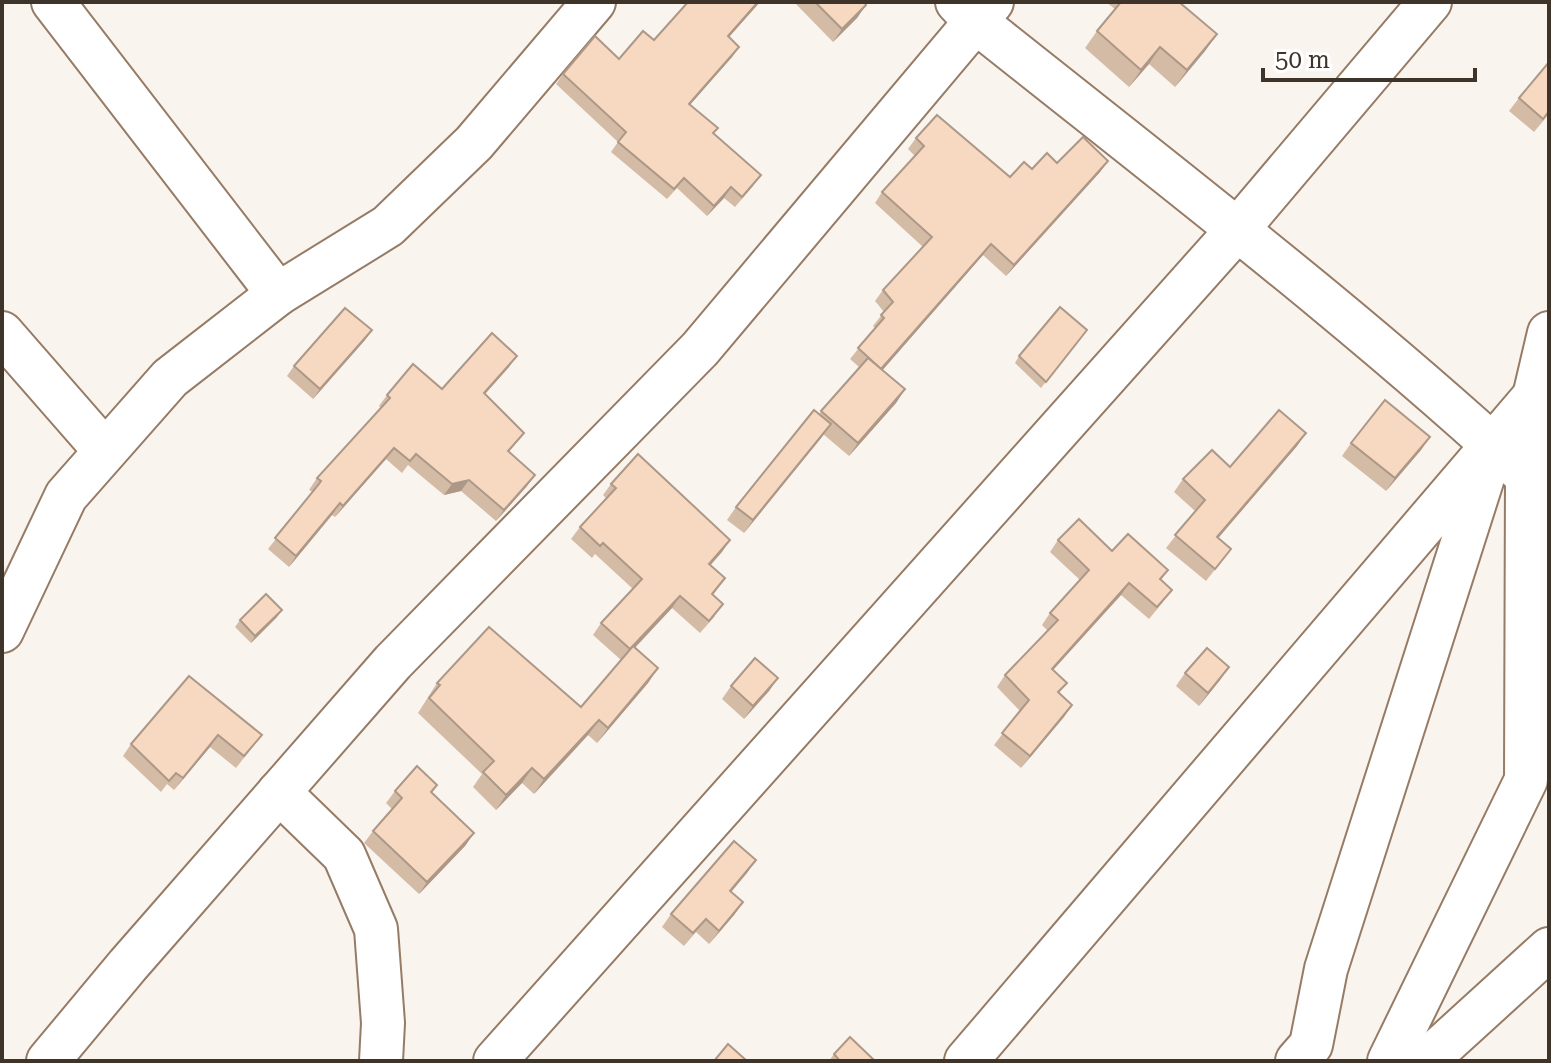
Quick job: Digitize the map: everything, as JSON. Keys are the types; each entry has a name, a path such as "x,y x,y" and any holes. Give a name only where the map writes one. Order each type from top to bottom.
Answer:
{"street":[{"path":"53,2 278,294"},
{"path":"2,631 66,496 170,378 278,294 388,226 474,143 594,2"},
{"path":"495,1061 1237,230 1430,2"},
{"path":"48,1061 393,662 700,349 975,8 1538,486"},
{"path":"2,333 105,451"},
{"path":"1389,1061 1526,780 1542,388 1549,333"},
{"path":"966,1061 1542,388"},
{"path":"1297,1061 1311,1045 1326,969 1493,445"},
{"path":"279,792 344,855 376,929 383,1023 381,1061"},
{"path":"1426,1061 1549,949"}],"building":[{"path":"688,2 758,2 728,36 739,47 689,104 718,128 713,133 761,175 742,197 731,187 714,206 684,178 674,189 618,142 626,132 563,74 595,36 619,59 643,31 654,40"},
{"path":"815,2 864,2 866,5 842,29"},
{"path":"1121,2 1179,2 1217,34 1187,70 1160,47 1141,70 1097,31"},
{"path":"1549,62 1549,111 1543,119 1519,98"},
{"path":"937,115 1010,177 1024,162 1032,169 1047,153 1057,163 1083,137 1108,161 1014,265 991,244 881,369 858,348 884,318 881,315 893,302 883,290 932,237 882,192 924,146 916,138"},
{"path":"1060,307 1087,330 1046,382 1019,356"},
{"path":"345,308 372,330 320,389 294,366"},
{"path":"492,333 517,356 484,393 524,433 508,451 535,475 504,510 469,480 452,484 416,454 410,461 394,448 343,506 340,503 296,556 275,538 319,484 321,481 317,478 390,398 387,395 413,364 442,389"},
{"path":"868,358 905,389 858,443 821,411"},
{"path":"1385,400 1430,437 1395,478 1351,443"},
{"path":"814,410 831,424 753,520 736,507"},
{"path":"1279,410 1306,433 1217,537 1231,549 1215,569 1175,535 1205,500 1183,479 1212,450 1230,467"},
{"path":"638,454 730,540 709,564 725,578 712,594 723,604 709,621 680,596 630,649 601,623 642,579 603,543 600,546 580,527 616,488 611,484"},
{"path":"1079,519 1112,551 1128,534 1168,570 1160,579 1172,590 1157,607 1129,583 1052,669 1067,683 1058,692 1072,705 1030,756 1002,733 1029,700 1005,675 1058,620 1050,613 1089,570 1058,540"},
{"path":"266,594 282,610 255,636 240,620"},
{"path":"489,627 581,707 633,646 658,668 608,728 599,720 544,779 532,768 506,795 483,772 494,761 429,698 440,685 437,683"},
{"path":"1207,648 1229,667 1208,693 1185,673"},
{"path":"755,658 778,678 753,706 731,686"},
{"path":"189,676 262,735 244,756 218,735 183,778 176,773 169,781 131,744"},
{"path":"417,766 437,785 431,792 474,833 427,882 373,831 402,798 395,791"},
{"path":"734,841 756,860 730,891 743,902 719,931 706,919 693,933 671,914"},
{"path":"850,1037 875,1061 840,1061 834,1054"},
{"path":"728,1044 747,1061 714,1061"}]}
